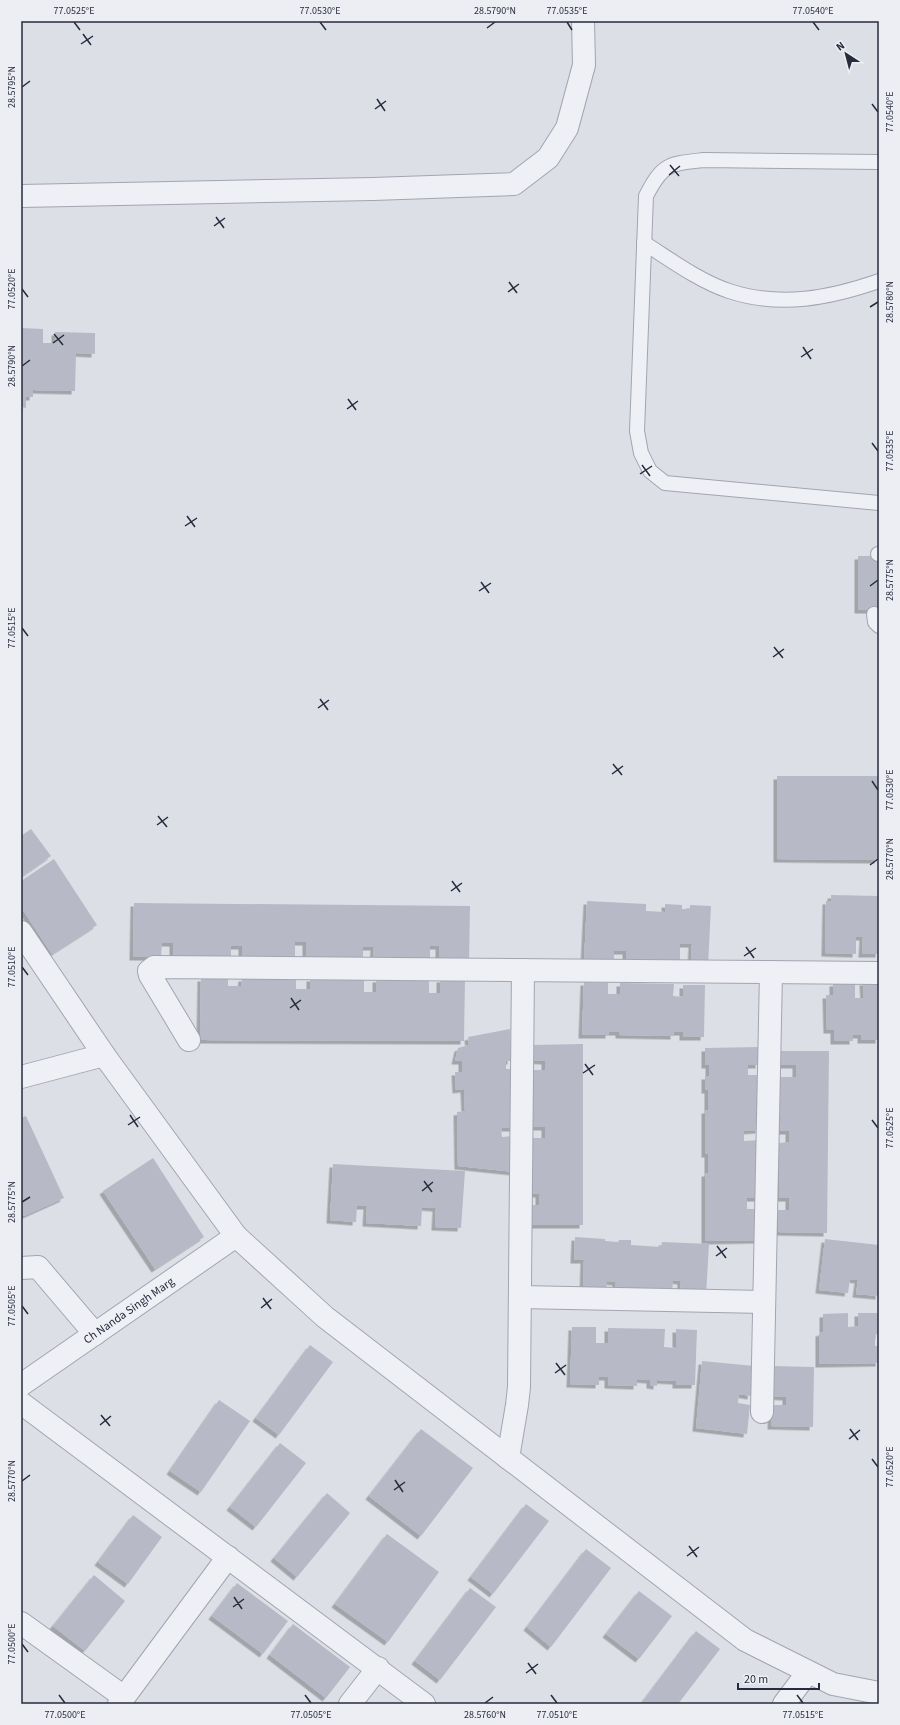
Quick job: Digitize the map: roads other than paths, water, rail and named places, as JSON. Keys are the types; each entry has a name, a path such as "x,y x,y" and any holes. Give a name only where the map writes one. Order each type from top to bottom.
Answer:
{"street":[{"path":"21,196 365,189 514,184 548,158 567,128 584,65 583,21"},
{"path":"21,932 104,1055 236,1236 325,1317 745,1640 833,1684 879,1693"},
{"path":"189,1040 150,975 149,971 154,967 879,973"},
{"path":"508,1458 518,1405 523,970"},
{"path":"762,1412 771,972"},
{"path":"21,1077 104,1055"},
{"name":"Ch Nanda Singh Marg","path":"21,1385 236,1236"},
{"path":"21,1268 38,1267 95,1334"},
{"path":"520,1296 764,1302"},
{"path":"21,1403 378,1668 424,1704"},
{"path":"21,1622 121,1700 228,1557"},
{"path":"350,1704 378,1668"},
{"path":"784,1704 808,1672"}],"lane":[{"path":"879,162 704,160 677,163 664,169 653,183 646,196 637,431 641,453 650,471 665,483 879,503"},
{"path":"644,243 698,276 728,291 753,298 780,300 813,298 851,290 879,281"}]}
